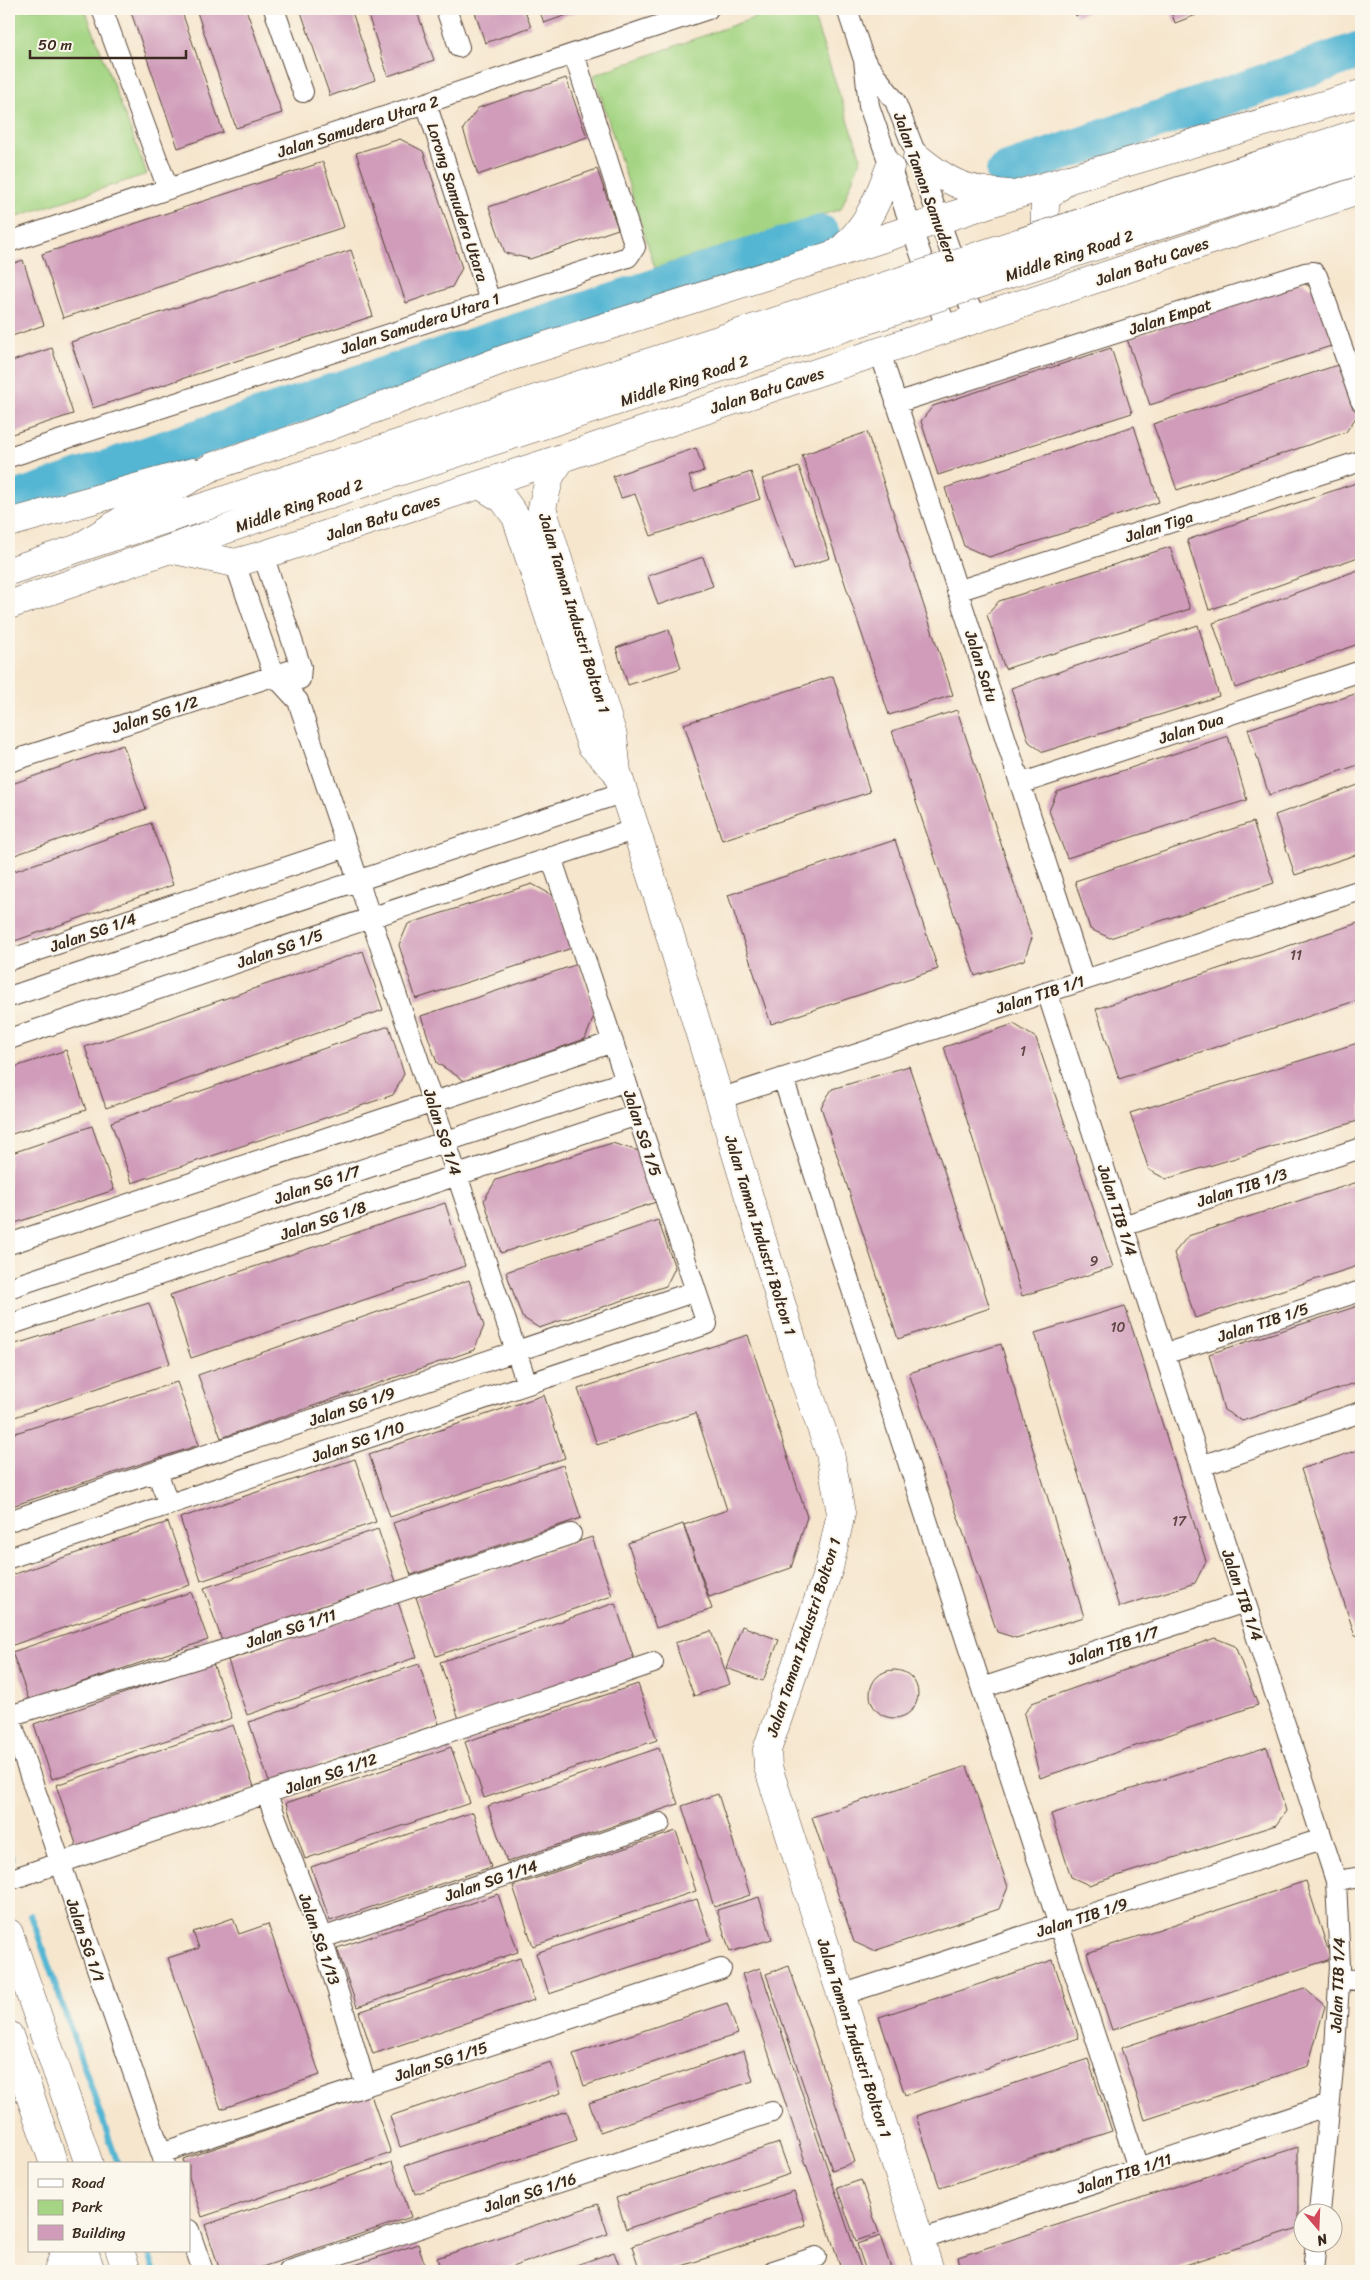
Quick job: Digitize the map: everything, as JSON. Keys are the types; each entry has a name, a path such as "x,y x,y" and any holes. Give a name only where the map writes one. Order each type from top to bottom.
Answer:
{"main road":[{"path":"9,523 214,466 312,433 507,358 1015,195 1361,94"},
{"name":"Middle Ring Road 2","path":"9,571 85,544 1361,132"},
{"path":"917,157 945,179 977,191 1015,195"},
{"name":"Middle Ring Road 2","path":"9,605 296,505 1361,160"},
{"path":"838,253 859,233 872,213 890,167"},
{"path":"1068,179 1046,198 1043,220 1047,240 1058,257 1074,269 1088,276 1108,276"},
{"name":"Jalan Batu Caves","path":"170,549 234,563 263,555 480,486 1361,190"},
{"name":"Jalan Taman Industri Bolton 1","path":"562,458 550,476 542,508 614,736 620,782 804,1379 830,1452 841,1513 829,1568 767,1750 768,1767 930,2271"},
{"path":"85,544 164,493 214,466"},
{"name":"Jalan Taman Industri Bolton 1","path":"480,486 503,499 516,517 591,745 620,782"},
{"path":"9,1933 88,2162"},
{"path":"9,2035 53,2162"},
{"path":"58,2271 65,2252"},
{"path":"84,2252 91,2271"},
{"path":"120,2252 127,2271"}],"street":[{"path":"102,9 168,189"},
{"path":"274,9 303,92"},
{"path":"446,9 459,47"},
{"name":"Jalan Samudera Utara 2","path":"9,242 708,9"},
{"name":"Jalan Taman Samudera","path":"847,9 864,60 869,106 947,330"},
{"name":"Jalan Samudera Utara 1","path":"9,457 628,257 635,247 574,54"},
{"name":"Jalan Taman Samudera","path":"864,60 895,101 917,157 975,321"},
{"name":"Lorong Samudera Utara","path":"426,103 490,301"},
{"name":"Jalan Empat","path":"896,403 1313,272 1321,286 1361,401"},
{"name":"Jalan Satu","path":"880,352 1084,980"},
{"name":"Jalan Tiga","path":"957,591 1361,461"},
{"path":"263,555 301,667 298,701"},
{"name":"Jalan SG 1/4","path":"234,563 274,675 298,701 527,1384"},
{"name":"Jalan SG 1/2","path":"9,762 301,667"},
{"name":"Jalan Dua","path":"1020,784 1361,671"},
{"path":"9,997 358,880 620,782"},
{"name":"Jalan SG 1/5","path":"9,1039 636,829"},
{"name":"Jalan SG 1/4","path":"9,960 347,847"},
{"name":"Jalan SG 1/5","path":"551,858 707,1324"},
{"name":"Jalan TIB 1/1","path":"719,1099 1361,890"},
{"name":"Jalan TIB 1/4","path":"1047,992 1336,1881 1339,1980 1320,2202"},
{"path":"9,1244 613,1042"},
{"path":"783,1078 1138,2168"},
{"name":"Jalan SG 1/7","path":"9,1288 626,1081"},
{"name":"Jalan SG 1/8","path":"9,1325 637,1115"},
{"name":"Jalan TIB 1/3","path":"1123,1226 1361,1148"},
{"name":"Jalan SG 1/9","path":"9,1521 696,1291"},
{"name":"Jalan TIB 1/5","path":"1164,1354 1361,1291"},
{"name":"Jalan SG 1/10","path":"9,1558 707,1324"},
{"path":"1201,1466 1361,1412"},
{"path":"157,1472 169,1505"},
{"name":"Jalan SG 1/11","path":"9,1716 227,1649 571,1534"},
{"name":"Jalan TIB 1/7","path":"982,1688 1245,1602"},
{"name":"Jalan SG 1/12","path":"9,1880 267,1795 653,1663"},
{"name":"Jalan SG 1/1","path":"9,1716 163,2158"},
{"name":"Jalan SG 1/13","path":"267,1795 322,1938 366,2086"},
{"name":"Jalan SG 1/14","path":"322,1938 660,1823"},
{"name":"Jalan TIB 1/9","path":"841,1995 1322,1839"},
{"path":"1336,1881 1361,1877"},
{"name":"Jalan SG 1/15","path":"163,2158 366,2086 721,1968"},
{"path":"1339,1980 1361,1980"},
{"name":"Jalan TIB 1/11","path":"920,2240 1329,2105"},
{"name":"Jalan SG 1/16","path":"289,2271 772,2112"},
{"path":"190,2233 203,2271"},
{"path":"1313,2271 1315,2252"},
{"path":"773,2271 816,2257"}],"green space":[{"path":"9,9 85,9 147,174 9,219"},
{"path":"778,9 811,9 861,158 841,209 655,268 594,75"}],"building":[{"path":"130,9 181,9 223,132 178,148"},
{"path":"196,9 246,9 282,113 236,128"},
{"path":"300,9 351,9 375,80 330,96"},
{"path":"366,9 416,9 434,60 388,76"},
{"path":"474,9 524,9 531,27 485,43"},
{"path":"539,9 584,9 544,23"},
{"path":"1074,9 1097,9 1076,16"},
{"path":"1170,9 1203,9 1204,12 1175,23"},
{"path":"566,78 587,137 478,175 463,129 478,108"},
{"path":"400,139 423,151 462,268 452,287 406,303 356,153"},
{"path":"323,162 344,227 63,318 42,254"},
{"path":"597,169 618,229 530,259 505,253 489,207"},
{"path":"351,250 373,316 93,408 71,342"},
{"path":"23,260 44,325 9,337 9,265"},
{"path":"1301,282 1317,290 1334,345 1150,405 1127,339"},
{"path":"52,348 73,414 9,435 9,362"},
{"path":"1111,348 1132,413 938,475 921,421 933,406"},
{"path":"1341,364 1359,413 1346,432 1177,490 1153,424"},
{"path":"1134,426 1159,502 989,557 964,546 945,488"},
{"path":"867,432 953,695 889,715 802,455"},
{"path":"696,448 704,471 689,476 694,491 751,472 760,499 651,536 635,494 621,498 613,476"},
{"path":"799,467 830,558 794,570 762,479"},
{"path":"1359,482 1361,484 1361,556 1209,610 1187,540"},
{"path":"1170,547 1190,609 1005,669 987,615 999,601"},
{"path":"703,557 713,586 658,605 648,576"},
{"path":"1361,569 1361,643 1235,688 1213,623"},
{"path":"1198,625 1219,696 1043,752 1029,742 1011,688"},
{"path":"669,630 681,668 628,685 616,648"},
{"path":"833,676 870,792 722,840 684,724"},
{"path":"1361,692 1361,764 1269,795 1248,729"},
{"path":"957,710 1032,938 1024,960 975,976 892,731"},
{"path":"1228,736 1247,800 1067,858 1049,811 1057,792"},
{"path":"123,745 146,809 9,857 9,785"},
{"path":"1361,784 1361,853 1295,875 1275,815"},
{"path":"1253,822 1274,883 1110,938 1090,929 1075,881"},
{"path":"151,823 173,885 9,943 9,873"},
{"path":"895,840 938,969 771,1024 728,895"},
{"path":"532,884 554,896 572,948 416,999 399,945 408,924"},
{"path":"1361,922 1361,999 1119,1079 1096,1009"},
{"path":"363,951 383,1010 106,1108 85,1047"},
{"path":"578,964 595,1014 585,1039 465,1081 437,1063 421,1016"},
{"path":"1014,1024 1036,1038 1113,1267 1022,1296 944,1047"},
{"path":"389,1026 404,1074 393,1095 132,1183 111,1122"},
{"path":"1361,1042 1361,1120 1166,1179 1149,1170 1130,1113"},
{"path":"66,1050 86,1110 9,1135 9,1069"},
{"path":"909,1066 990,1308 898,1339 821,1107 832,1089"},
{"path":"92,1126 114,1190 9,1225 9,1154"},
{"path":"612,1143 639,1151 656,1202 501,1253 484,1200 496,1180"},
{"path":"1361,1181 1361,1265 1195,1318 1174,1253 1188,1236"},
{"path":"445,1203 465,1266 191,1358 170,1295"},
{"path":"658,1220 675,1268 666,1286 539,1328 522,1317 506,1272"},
{"path":"469,1280 484,1326 474,1350 221,1438 198,1375"},
{"path":"149,1303 170,1363 9,1419 9,1346"},
{"path":"1361,1305 1361,1381 1242,1421 1224,1410 1209,1354"},
{"path":"1125,1306 1206,1561 1195,1583 1119,1607 1035,1333"},
{"path":"748,1335 807,1517 791,1568 709,1597 684,1525 727,1510 696,1413 597,1445 578,1389"},
{"path":"1001,1344 1084,1617 1016,1638 997,1632 909,1373"},
{"path":"177,1382 199,1445 9,1507 9,1435"},
{"path":"544,1395 565,1458 390,1517 369,1454"},
{"path":"1361,1449 1361,1634 1355,1636 1301,1469"},
{"path":"355,1459 376,1522 201,1581 180,1518"},
{"path":"563,1465 581,1518 411,1575 393,1523"},
{"path":"168,1522 190,1585 10,1646 9,1576"},
{"path":"683,1524 712,1609 656,1628 628,1543"},
{"path":"378,1529 396,1582 222,1641 204,1588"},
{"path":"592,1537 612,1596 436,1656 416,1597"},
{"path":"191,1592 208,1640 29,1700 12,1652"},
{"path":"398,1602 417,1657 247,1715 228,1660"},
{"path":"615,1603 634,1659 459,1719 440,1662"},
{"path":"742,1626 779,1640 763,1681 726,1668"},
{"path":"711,1631 730,1684 694,1696 675,1643"},
{"path":"1215,1638 1235,1646 1258,1705 1040,1778 1024,1714 1032,1703"},
{"path":"213,1663 232,1718 52,1779 34,1724"},
{"path":"419,1664 439,1724 269,1782 249,1722"},
{"path":"894,1670 903,1672 911,1677 916,1685 918,1694 916,1703 911,1711 903,1716 894,1718 885,1716 877,1711 872,1703 870,1694 872,1685 877,1677 885,1672"},
{"path":"638,1684 657,1740 484,1798 465,1742"},
{"path":"233,1725 254,1787 77,1847 56,1785"},
{"path":"451,1747 470,1803 305,1859 286,1803"},
{"path":"1267,1747 1286,1811 1276,1825 1089,1885 1071,1877 1051,1814"},
{"path":"659,1748 678,1804 507,1862 488,1806"},
{"path":"967,1766 1008,1887 999,1909 874,1951 854,1942 812,1817"},
{"path":"718,1794 750,1895 714,1907 682,1806"},
{"path":"473,1812 491,1867 330,1921 311,1867"},
{"path":"676,1831 696,1891 533,1946 513,1886"},
{"path":"1306,1881 1331,1959 1112,2030 1087,1953"},
{"path":"498,1894 518,1952 357,2007 337,1948"},
{"path":"759,1897 772,1939 730,1952 717,1910"},
{"path":"697,1899 711,1940 549,1994 536,1953"},
{"path":"233,1918 239,1934 268,1924 320,2075 221,2109 168,1958 199,1948 193,1932"},
{"path":"520,1958 534,2000 373,2054 359,2012"},
{"path":"1053,1960 1079,2038 905,2095 879,2017"},
{"path":"789,1966 855,2162 832,2170 766,1974"},
{"path":"760,1968 862,2271 842,2271 742,1974"},
{"path":"1304,1988 1325,2006 1308,2066 1145,2120 1121,2048"},
{"path":"727,2003 738,2034 584,2086 573,2054"},
{"path":"744,2051 753,2081 600,2132 589,2103"},
{"path":"1088,2059 1112,2131 940,2188 916,2116"},
{"path":"551,2062 561,2093 400,2147 390,2116"},
{"path":"371,2095 391,2153 202,2217 190,2180 190,2162 184,2162 183,2159"},
{"path":"567,2111 577,2140 415,2194 405,2165"},
{"path":"779,2143 790,2174 626,2229 616,2198"},
{"path":"1298,2147 1298,2202 1292,2202 1292,2230 1167,2271 962,2271 958,2257"},
{"path":"392,2162 411,2217 250,2271 220,2271 205,2225"},
{"path":"861,2180 879,2233 856,2241 837,2188"},
{"path":"794,2191 806,2225 667,2271 640,2271 632,2246"},
{"path":"598,2204 608,2234 500,2271 441,2271 437,2258"},
{"path":"880,2236 892,2271 866,2271 857,2244"},
{"path":"418,2244 427,2271 337,2271"},
{"path":"614,2252 621,2271 559,2271"}],"waterway":[{"path":"1005,172 1361,50"},
{"path":"9,502 346,388 821,234"},
{"path":"9,1850 12,1860"},
{"path":"31,1915 117,2162"},
{"path":"148,2252 155,2271"}]}
